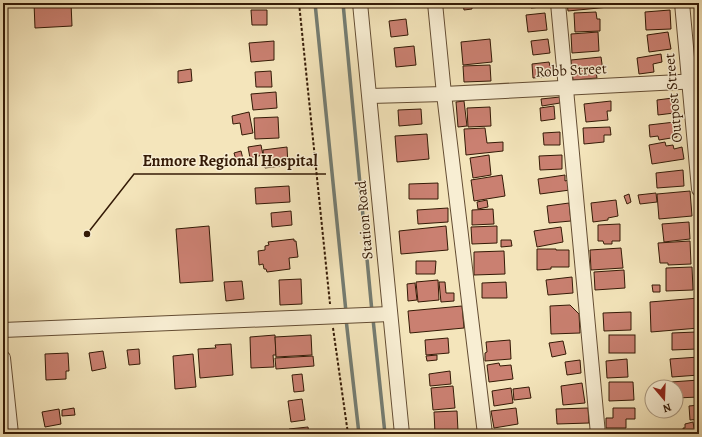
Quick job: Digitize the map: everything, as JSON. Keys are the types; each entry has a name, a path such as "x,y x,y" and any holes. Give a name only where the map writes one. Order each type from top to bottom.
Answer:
{"street":[{"name":"Station Road","path":"360,3 402,434"},
{"path":"435,3 444,94 485,434"},
{"path":"558,3 598,434"},
{"name":"Outpost Street","path":"682,3 694,81 699,189"},
{"name":"Robb Street","path":"370,96 444,94 694,81"},
{"path":"3,330 390,314"},
{"path":"3,358 11,434"}],"path":[{"path":"299,3 331,316 348,434"}],"building":[{"path":"34,3 71,3 72,26 35,28"},
{"path":"530,3 542,3 542,7 531,8"},
{"path":"567,3 609,3 609,7 568,11"},
{"path":"642,3 669,3 669,6 642,7"},
{"path":"463,4 472,4 472,9 464,10"},
{"path":"251,10 267,10 267,25 252,25"},
{"path":"670,10 671,29 646,30 645,12"},
{"path":"596,12 597,19 600,19 600,31 575,32 574,13"},
{"path":"545,13 547,30 528,32 526,15"},
{"path":"406,19 408,35 391,37 389,21"},
{"path":"598,32 599,51 572,53 571,34"},
{"path":"668,32 671,49 649,52 647,35"},
{"path":"490,39 492,62 463,65 461,42"},
{"path":"548,39 550,53 533,55 531,41"},
{"path":"274,41 274,60 251,62 249,43"},
{"path":"414,46 416,65 396,67 394,48"},
{"path":"661,54 662,62 653,64 654,72 639,74 637,58"},
{"path":"601,57 603,71 596,72 597,78 573,80 571,60"},
{"path":"549,62 550,66 553,66 553,74 551,76 533,78 532,64"},
{"path":"490,65 491,81 464,82 463,66"},
{"path":"191,69 192,81 178,83 178,71"},
{"path":"271,71 272,87 256,87 255,72"},
{"path":"276,92 277,108 253,110 251,94"},
{"path":"560,97 560,103 542,106 541,99"},
{"path":"673,98 674,113 658,115 657,100"},
{"path":"464,101 467,126 458,127 456,102"},
{"path":"611,101 611,111 607,111 608,120 586,122 584,104"},
{"path":"554,106 555,119 541,121 540,108"},
{"path":"490,107 491,126 468,127 467,108"},
{"path":"421,109 422,124 399,126 398,110"},
{"path":"249,112 253,133 242,135 240,123 233,124 232,116"},
{"path":"278,117 279,138 255,139 254,118"},
{"path":"675,122 677,137 659,140 658,136 650,137 649,125"},
{"path":"610,127 611,135 604,135 604,142 584,144 583,128"},
{"path":"485,128 487,143 503,142 503,151 466,155 464,129"},
{"path":"560,132 560,145 544,145 543,133"},
{"path":"427,134 429,159 397,162 395,136"},
{"path":"665,142 666,146 673,145 674,149 682,147 684,159 652,164 649,145"},
{"path":"261,145 263,155 250,158 248,147"},
{"path":"287,147 288,165 265,168 263,150"},
{"path":"241,151 243,159 236,160 234,153"},
{"path":"489,155 491,175 473,178 470,158"},
{"path":"562,155 562,169 540,170 539,156"},
{"path":"683,170 684,186 657,188 656,173"},
{"path":"502,175 505,196 474,201 471,180"},
{"path":"565,175 565,181 568,180 570,190 540,194 538,179"},
{"path":"438,183 438,199 409,199 409,184"},
{"path":"289,186 290,202 256,204 255,188"},
{"path":"690,191 692,216 659,219 657,194"},
{"path":"656,193 657,202 640,204 638,195"},
{"path":"629,194 631,202 627,204 624,196"},
{"path":"487,200 488,207 478,209 477,202"},
{"path":"616,200 618,216 608,218 608,220 593,222 591,203"},
{"path":"569,203 571,221 549,223 547,206"},
{"path":"448,208 448,222 418,224 417,210"},
{"path":"493,209 494,224 472,225 472,210"},
{"path":"291,211 292,225 272,227 271,213"},
{"path":"689,222 690,239 664,242 662,224"},
{"path":"620,224 620,241 612,241 612,244 604,244 603,241 598,241 598,225"},
{"path":"209,226 213,281 180,283 176,229"},
{"path":"446,226 448,250 401,254 399,231"},
{"path":"497,226 497,243 472,244 471,227"},
{"path":"561,227 563,242 537,247 534,231"},
{"path":"294,239 294,241 296,241 298,257 289,258 290,269 267,272 266,269 264,269 263,264 259,265 258,251 265,250 265,246 269,245 268,242"},
{"path":"501,240 511,240 512,246 501,247"},
{"path":"690,241 691,264 668,265 668,263 660,263 658,243"},
{"path":"621,248 623,268 591,270 590,250"},
{"path":"537,249 569,250 569,267 551,267 551,269 537,270"},
{"path":"504,251 505,274 474,275 474,252"},
{"path":"416,261 436,261 435,274 416,274"},
{"path":"692,267 693,290 666,291 666,268"},
{"path":"624,270 625,288 595,290 594,272"},
{"path":"572,277 573,293 548,295 546,280"},
{"path":"301,279 302,304 280,305 279,280"},
{"path":"438,280 439,300 418,302 416,282"},
{"path":"242,281 244,299 226,301 224,282"},
{"path":"439,282 445,282 446,293 454,293 454,301 441,302"},
{"path":"506,282 507,298 482,298 482,283"},
{"path":"415,283 417,300 408,301 407,284"},
{"path":"652,285 660,285 660,292 653,292"},
{"path":"699,298 699,328 651,332 650,302"},
{"path":"570,305 579,314 580,333 551,334 550,306"},
{"path":"462,306 464,328 410,333 408,311"},
{"path":"631,312 631,330 604,331 603,313"},
{"path":"696,332 697,349 672,350 672,333"},
{"path":"275,335 276,355 273,355 274,367 251,368 250,337"},
{"path":"311,335 312,355 276,357 275,337"},
{"path":"609,335 635,335 635,353 609,353"},
{"path":"448,338 449,353 426,355 425,340"},
{"path":"510,340 511,359 485,361 485,353 487,352 486,342"},
{"path":"563,341 566,354 552,357 549,343"},
{"path":"231,344 233,375 200,378 198,349 216,348 215,345"},
{"path":"139,349 140,364 129,365 127,350"},
{"path":"103,351 106,368 92,371 89,353"},
{"path":"68,353 69,371 66,371 66,379 46,380 45,354"},
{"path":"193,354 196,387 175,389 173,356"},
{"path":"437,355 437,360 427,361 426,356"},
{"path":"313,356 314,366 276,369 275,358"},
{"path":"699,357 699,375 672,377 670,359"},
{"path":"627,359 628,377 607,378 606,361"},
{"path":"580,360 581,373 567,375 565,362"},
{"path":"499,363 500,366 511,365 513,379 489,382 487,365"},
{"path":"450,371 451,384 430,386 429,374"},
{"path":"302,374 304,391 294,392 292,375"},
{"path":"699,380 699,397 684,398 684,381"},
{"path":"609,382 633,382 634,400 609,401"},
{"path":"582,383 585,403 563,405 561,386"},
{"path":"453,386 455,408 433,410 431,388"},
{"path":"529,387 531,398 514,400 513,389"},
{"path":"511,388 513,403 494,406 492,391"},
{"path":"302,399 305,420 291,422 288,401"},
{"path":"699,405 699,419 690,420 689,406"},
{"path":"74,408 75,415 62,416 62,410"},
{"path":"516,408 518,424 494,428 491,411"},
{"path":"588,408 589,423 557,424 556,409"},
{"path":"613,408 635,408 635,419 626,419 626,428 606,428 606,418 613,418"},
{"path":"59,409 61,424 45,427 42,412"},
{"path":"457,411 458,431 435,433 434,412"},
{"path":"693,422 694,428 699,427 699,434 684,434 683,428 685,428 685,424"},
{"path":"308,427 309,434 289,434 289,429"},
{"path":"594,430 594,434 555,434 555,432"},
{"path":"522,432 523,434 498,434"},
{"path":"634,432 634,434 614,434 614,433"}],"waterway":[{"path":"315,3 346,312"},
{"path":"343,3 372,312"},
{"path":"346,319 359,434"},
{"path":"373,319 385,434"}],"place":[{"name":"Enmore Regional Hospital","path":"87,234"}]}
